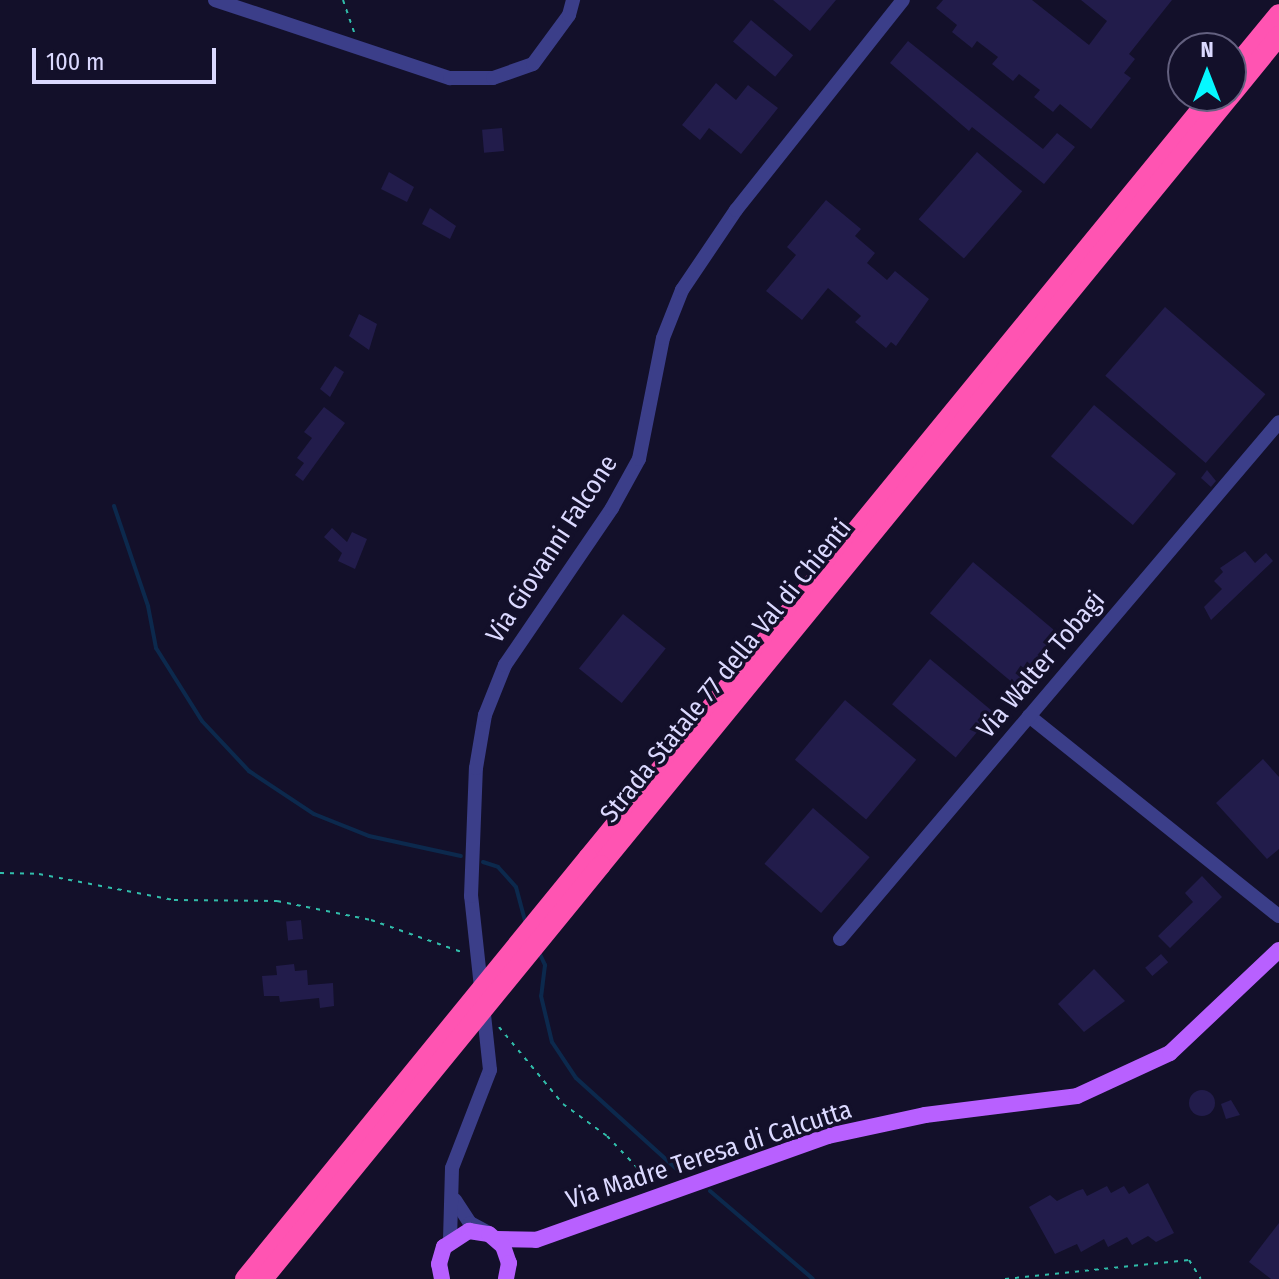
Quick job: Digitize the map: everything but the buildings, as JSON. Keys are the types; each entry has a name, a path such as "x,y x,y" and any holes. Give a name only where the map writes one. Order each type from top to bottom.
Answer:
{"highway":[{"path":"1247,53 1279,14"},
{"name":"Strada Statale 77 della Val di Chienti","path":"1247,76 1279,36"},
{"name":"Strada Statale 77 della Val di Chienti","path":"263,1279 595,861 1199,112"},
{"name":"Strada Statale 77 della Val di Chienti","path":"245,1279 1218,112"}],"main road":[{"name":"Via Madre Teresa di Calcutta","path":"450,1240 469,1231 493,1237 536,1240 660,1192 828,1136 925,1115 1077,1096 1170,1053 1279,950"},
{"path":"493,1237 508,1271"},
{"path":"439,1277 441,1255 450,1240"},
{"name":"Via Madre Teresa di Calcutta","path":"508,1271 536,1240"}],"street":[{"path":"215,0 450,78 493,78 533,64 569,15 573,0"},
{"name":"Via Giovanni Falcone","path":"450,1240 452,1192 459,1144 490,1070 488,1018 476,958 471,896 476,768 485,715 505,665 612,508 639,459 663,338 682,290 736,210 903,0"},
{"name":"Via Walter Tobagi","path":"840,939 1279,422"},
{"path":"1029,716 1279,916"},
{"path":"452,1192 470,1223 493,1237"}],"path":[{"path":"343,0 361,48"},
{"path":"0,873 39,874 174,900 277,901 371,920 476,958"},
{"path":"488,1018 505,1032 563,1104 607,1136 660,1192"},
{"path":"1005,1279 1189,1260 1201,1279"}],"waterway":[{"path":"114,506 148,606 156,648 202,721 249,771 314,814 369,836 461,856"},
{"path":"483,862 498,867 516,887 526,924"},
{"path":"538,950 545,965 541,996 552,1042 576,1078 679,1171"},
{"path":"710,1191 813,1279"}]}
